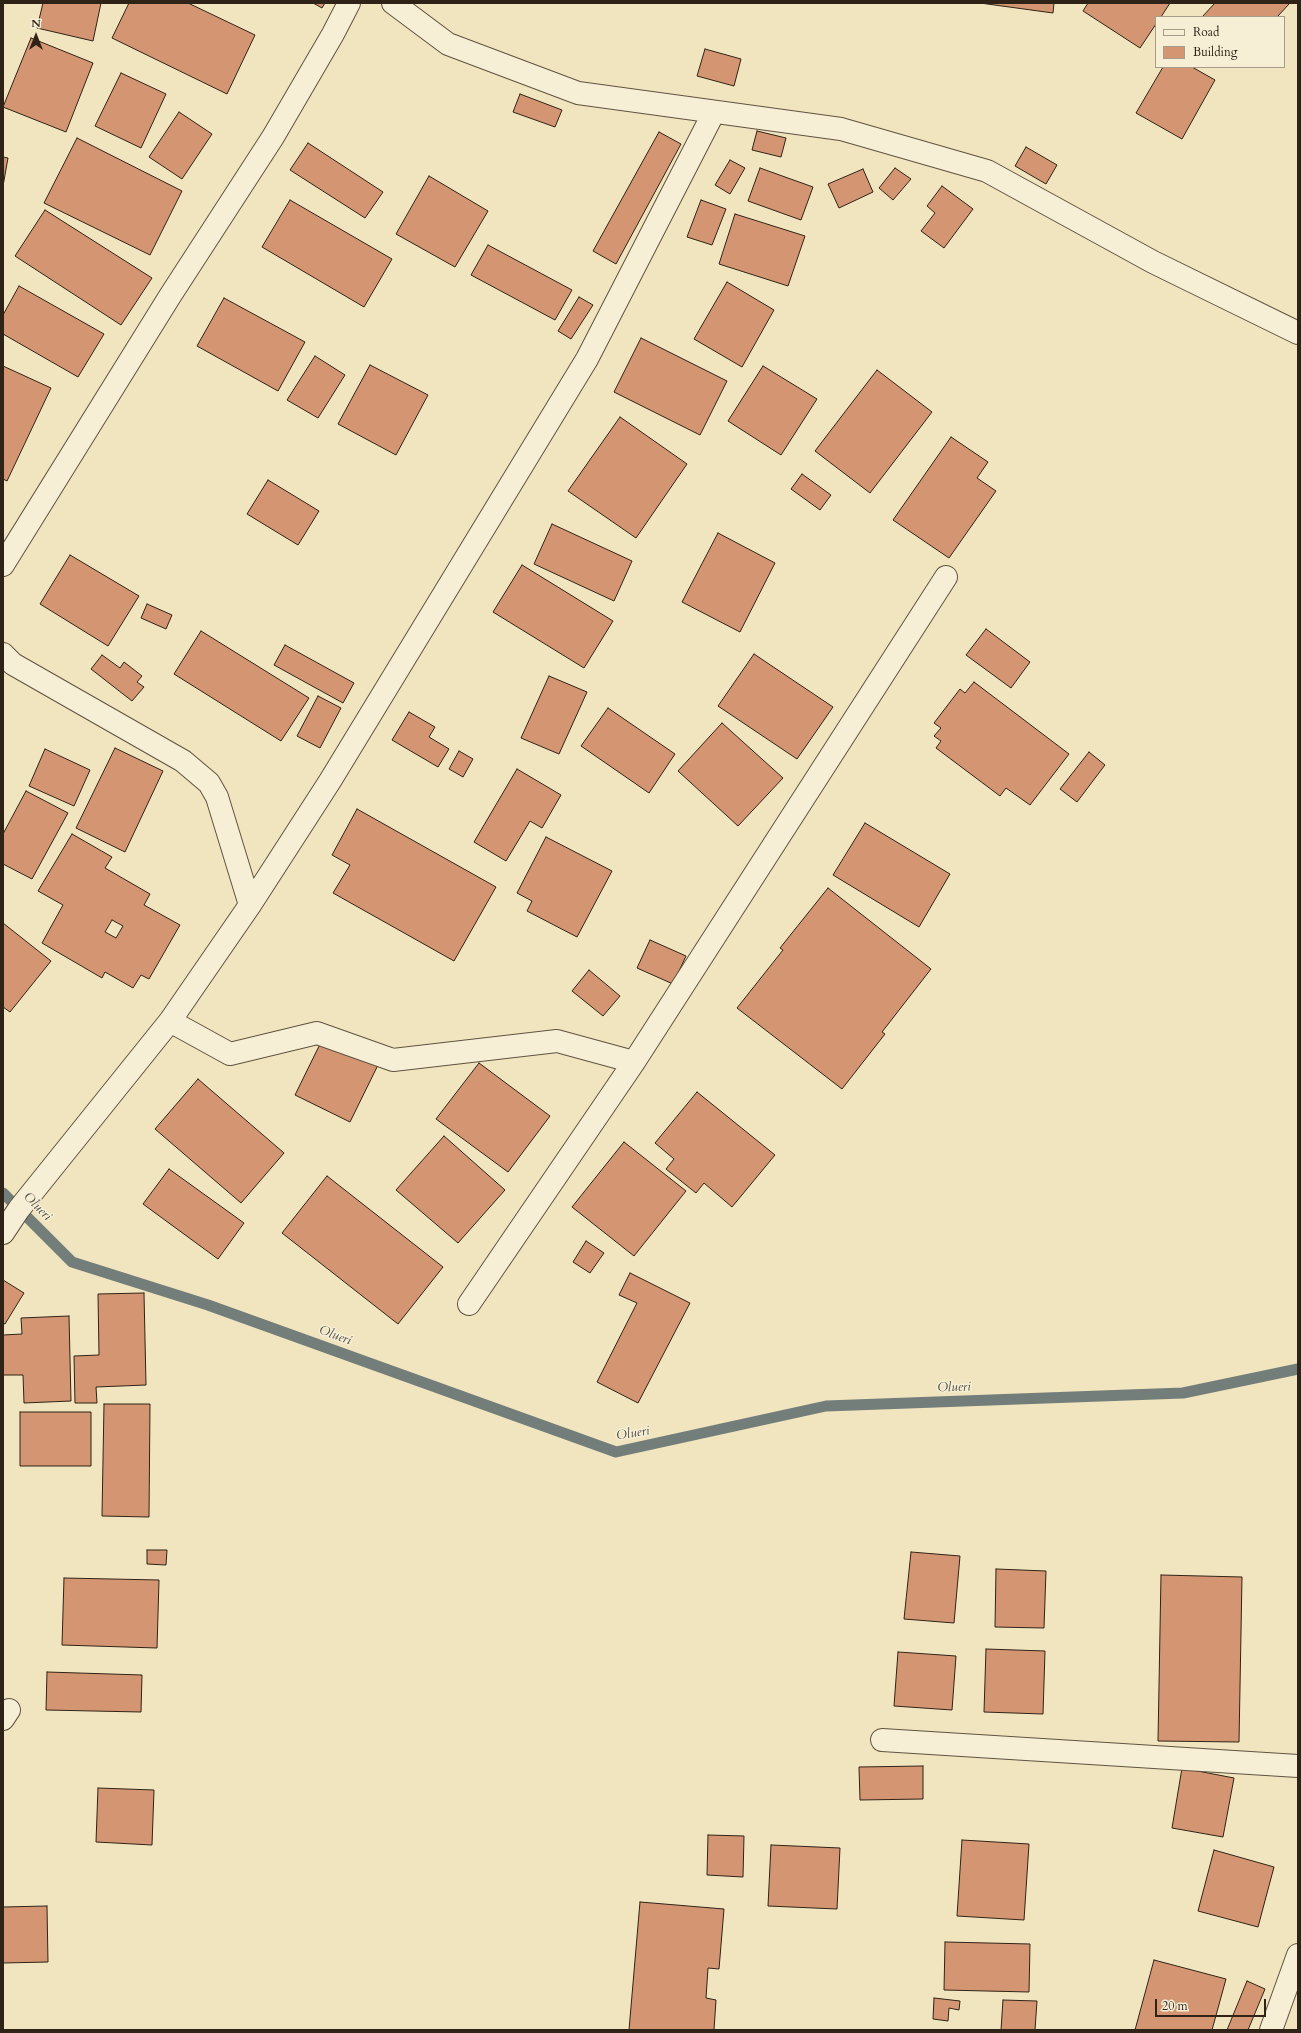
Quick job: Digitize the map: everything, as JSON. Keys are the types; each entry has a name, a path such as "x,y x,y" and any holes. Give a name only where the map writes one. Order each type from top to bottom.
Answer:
{"street":[{"path":"3,565 170,296 273,137 334,34 349,3"},
{"path":"393,3 448,44 578,93 841,129 987,171 1153,262 1298,333"},
{"path":"3,1233 19,1209 170,1021 250,905 330,781 587,359 714,112"},
{"path":"469,1304 634,1062 946,577"},
{"path":"3,654 13,664 183,761 209,783 217,797 250,905"},
{"path":"170,1021 230,1054 317,1033 393,1060 557,1041 634,1062"},
{"path":"882,1740 1298,1766"},
{"path":"1271,2030 1298,1955"}],"building":[{"path":"43,3 101,3 93,41 37,28"},
{"path":"129,3 188,3 255,35 227,94 112,38"},
{"path":"313,3 325,3 322,8"},
{"path":"980,3 1054,3 1053,13"},
{"path":"1088,3 1170,3 1162,16 1155,16 1155,26 1140,48 1083,11"},
{"path":"1215,3 1290,3 1278,16 1203,16"},
{"path":"31,38 93,63 66,132 3,107"},
{"path":"705,49 741,59 734,86 697,76"},
{"path":"1162,68 1194,68 1215,80 1182,139 1136,113"},
{"path":"121,73 166,94 141,148 95,126"},
{"path":"520,94 562,110 555,127 513,112"},
{"path":"179,112 212,134 182,179 149,157"},
{"path":"757,131 786,138 781,157 752,150"},
{"path":"659,132 681,144 616,264 593,251"},
{"path":"77,138 182,191 150,255 44,203"},
{"path":"308,143 383,192 365,218 290,170"},
{"path":"1026,147 1057,165 1046,184 1015,166"},
{"path":"3,157 8,158 3,186"},
{"path":"730,160 745,168 730,194 715,185"},
{"path":"760,168 813,187 801,220 748,201"},
{"path":"895,168 911,179 893,200 879,188"},
{"path":"863,169 873,192 839,208 828,184"},
{"path":"429,176 488,211 455,267 396,234"},
{"path":"942,186 973,209 944,248 921,231 935,213 927,206"},
{"path":"290,200 392,259 364,307 262,247"},
{"path":"701,200 726,209 712,245 687,237"},
{"path":"45,210 152,278 121,325 15,256"},
{"path":"735,214 805,236 788,286 719,264"},
{"path":"488,245 572,290 555,320 471,275"},
{"path":"727,282 774,310 742,367 694,339"},
{"path":"19,286 104,334 78,377 3,334 3,315"},
{"path":"579,297 593,305 571,339 558,331"},
{"path":"224,298 305,342 278,391 197,346"},
{"path":"641,338 727,381 700,435 614,392"},
{"path":"315,356 345,375 318,418 287,400"},
{"path":"370,365 428,395 396,455 338,424"},
{"path":"3,366 51,388 7,481 3,479"},
{"path":"763,366 817,399 781,455 728,421"},
{"path":"877,370 932,412 870,493 815,451"},
{"path":"620,417 687,464 636,538 568,491"},
{"path":"951,437 988,462 977,478 996,491 949,558 893,520"},
{"path":"802,474 831,495 820,510 791,489"},
{"path":"268,480 319,511 298,545 247,514"},
{"path":"552,524 632,561 614,601 534,564"},
{"path":"718,533 775,563 740,632 682,602"},
{"path":"70,555 139,596 108,646 40,604"},
{"path":"522,565 613,621 584,668 493,612"},
{"path":"147,604 172,615 166,629 141,618"},
{"path":"986,629 1030,662 1011,688 966,655"},
{"path":"201,631 309,698 281,741 174,674"},
{"path":"285,645 354,683 343,703 274,665"},
{"path":"754,654 833,707 797,759 718,706"},
{"path":"102,655 120,668 124,662 142,676 137,682 144,687 132,701 91,669"},
{"path":"549,676 587,692 559,754 521,738"},
{"path":"974,682 1069,754 1030,805 1006,788 1000,796 936,748 941,741 934,736 941,728 934,723 960,689 965,693"},
{"path":"318,696 341,708 320,748 297,736"},
{"path":"608,708 675,754 649,793 581,746"},
{"path":"409,712 435,727 429,737 449,749 438,767 392,740"},
{"path":"722,723 783,778 738,826 678,771"},
{"path":"115,748 163,771 125,852 76,828"},
{"path":"45,749 90,770 74,806 29,786"},
{"path":"459,751 473,759 463,777 449,769"},
{"path":"1089,752 1105,765 1077,802 1060,789"},
{"path":"517,769 561,795 542,828 530,821 506,861 474,842"},
{"path":"26,791 68,813 32,879 3,864 3,834"},
{"path":"357,809 496,887 454,961 333,893 350,865 332,855"},
{"path":"865,823 950,874 919,927 833,875"},
{"path":"72,834 112,857 105,868 150,894 144,905 180,925 149,979 141,975 133,988 105,972 102,978 42,943 63,905 38,891","holes":["112,920 123,926 116,938 105,932"]},
{"path":"546,837 612,871 577,937 527,911 532,901 517,893"},
{"path":"828,888 931,969 882,1032 885,1034 842,1089 737,1008 783,950 780,948"},
{"path":"3,923 51,961 10,1012 3,1007"},
{"path":"650,940 686,956 673,984 637,968"},
{"path":"589,970 620,996 603,1016 572,991"},
{"path":"323,1038 378,1065 350,1122 295,1095"},
{"path":"479,1063 550,1116 508,1172 436,1119"},
{"path":"198,1079 284,1153 241,1203 155,1129"},
{"path":"697,1092 775,1155 732,1207 704,1183 696,1193 666,1169 674,1159 655,1143"},
{"path":"444,1136 505,1190 458,1243 396,1190"},
{"path":"624,1142 686,1191 634,1256 572,1207"},
{"path":"169,1169 244,1223 218,1259 143,1204"},
{"path":"327,1176 443,1267 398,1324 282,1233"},
{"path":"586,1241 604,1253 590,1273 573,1262"},
{"path":"630,1273 690,1303 638,1403 597,1382 637,1303 619,1295"},
{"path":"3,1280 24,1293 5,1324 3,1323"},
{"path":"144,1293 146,1385 96,1387 97,1403 75,1403 74,1356 99,1355 98,1294"},
{"path":"69,1316 71,1401 24,1403 23,1375 3,1375 3,1335 22,1334 21,1318"},
{"path":"104,1404 150,1404 149,1517 102,1516"},
{"path":"20,1412 91,1412 91,1466 20,1466"},
{"path":"147,1550 167,1550 166,1565 147,1564"},
{"path":"911,1552 960,1556 954,1623 904,1619"},
{"path":"996,1569 1046,1571 1044,1628 995,1627"},
{"path":"1161,1575 1242,1577 1239,1742 1158,1741"},
{"path":"64,1578 159,1580 157,1648 62,1645"},
{"path":"986,1649 1045,1651 1043,1714 984,1712"},
{"path":"898,1652 956,1656 952,1710 894,1706"},
{"path":"47,1672 142,1675 141,1712 46,1710"},
{"path":"923,1766 923,1799 860,1800 859,1767"},
{"path":"1182,1768 1234,1778 1223,1837 1172,1828"},
{"path":"98,1788 154,1790 152,1845 96,1842"},
{"path":"708,1835 744,1836 743,1877 707,1875"},
{"path":"962,1840 1029,1844 1024,1920 957,1916"},
{"path":"771,1845 840,1848 837,1909 768,1906"},
{"path":"1214,1850 1274,1867 1258,1927 1198,1911"},
{"path":"640,1902 724,1909 719,1969 708,1968 706,1998 716,2000 714,2030 629,2030"},
{"path":"47,1906 48,1962 3,1963 3,1907"},
{"path":"945,1942 1030,1944 1029,1992 944,1990"},
{"path":"1154,1960 1226,1979 1212,2030 1135,2030"},
{"path":"1247,1981 1265,1989 1248,2030 1227,2030"},
{"path":"934,1998 960,2001 959,2010 949,2008 948,2021 933,2019"},
{"path":"1003,2000 1037,2001 1035,2030 1001,2030"}],"waterway":[{"name":"Olueri","path":"3,1193 72,1262 208,1305 616,1452 826,1406 1183,1393 1298,1369"}]}
